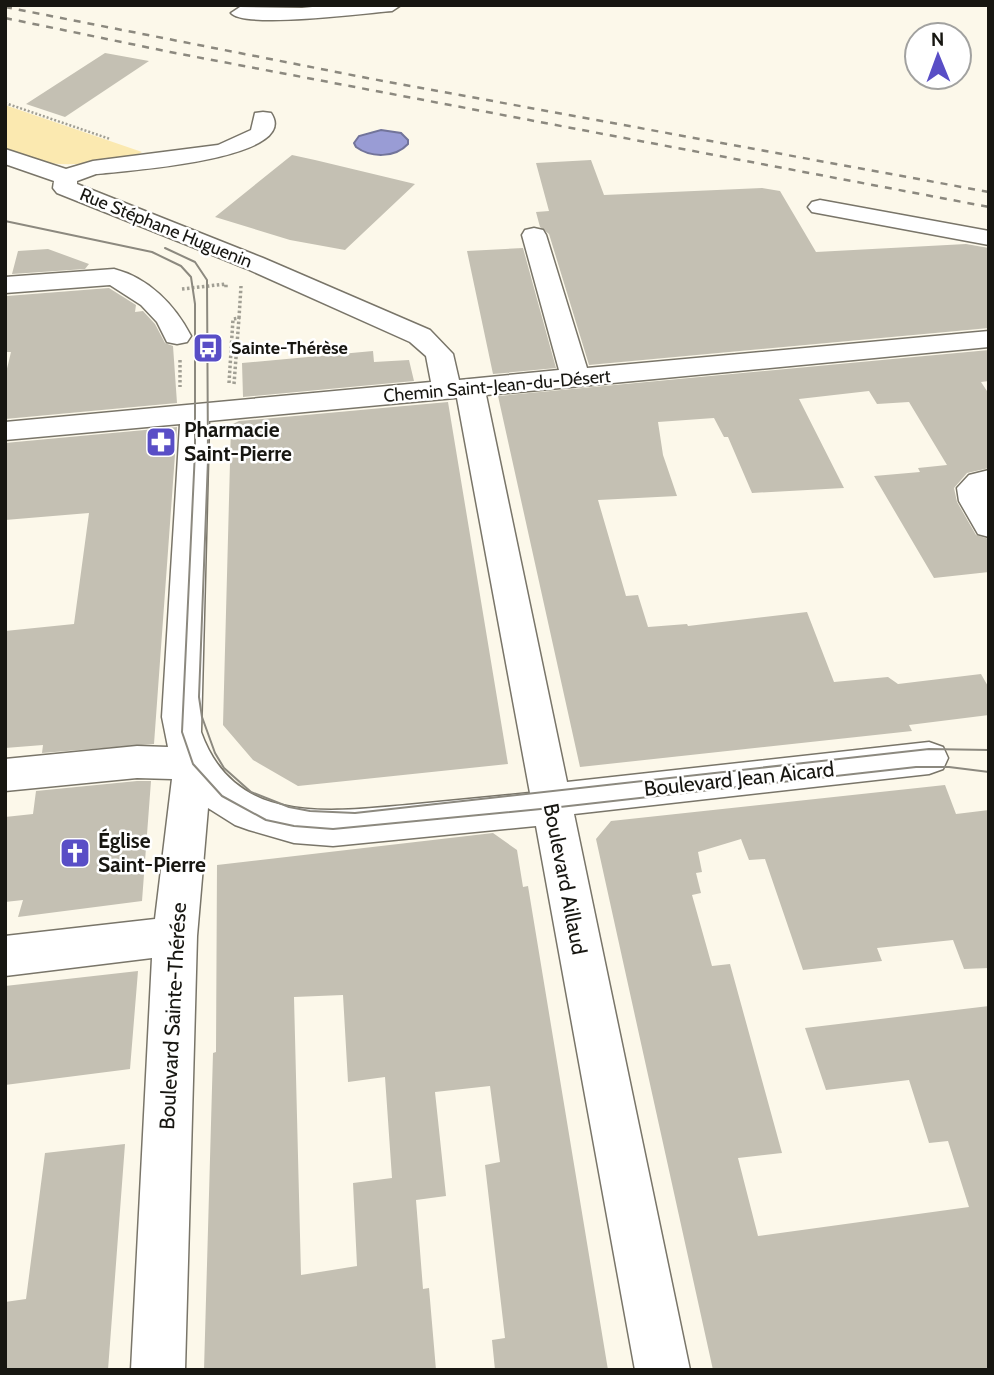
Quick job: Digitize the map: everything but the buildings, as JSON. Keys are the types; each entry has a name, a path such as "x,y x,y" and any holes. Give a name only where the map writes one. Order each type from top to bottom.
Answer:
{"street":[{"path":"240,13 302,14 392,5"},
{"name":"Rue Stéphane Huguenin","path":"263,118 264,126 260,134 236,145 214,152 93,169 66,177 65,188 254,263 420,336 439,354 459,390"},
{"path":"5,156 66,177"},
{"path":"820,207 989,237"},
{"path":"534,235 576,379"},
{"path":"5,285 114,277 142,293 169,318 177,336"},
{"name":"Chemin Saint-Jean-du-Désert","path":"5,431 189,415 232,401 459,390 989,339"},
{"name":"Boulevard Aillaud","path":"459,390 550,804 663,1370"},
{"name":"Boulevard Sainte-Thérése","path":"158,1370 175,936 193,764 182,732 181,717 189,415"},
{"path":"989,480 973,488 975,500 989,526"},
{"name":"Boulevard Jean Aicard","path":"193,764 222,796 249,813 294,826 333,829 929,758"},
{"path":"5,775 137,762 193,764"},
{"path":"5,956 175,936"}],"path":[{"path":"5,103 169,159"},
{"path":"232,401 242,273 254,263"},
{"path":"142,293 226,284 226,288"},
{"path":"232,401 227,371 233,319 239,318"},
{"path":"177,336 189,415"}],"shaded area":[{"path":"5,105 142,152 122,159 69,164 33,160 5,151"}],"water":[{"path":"381,130 401,133 408,140 408,144 403,149 383,155 362,151 356,147 354,143 359,136"}],"tram line":[{"path":"5,221 152,252 181,266 191,277 195,304 195,451 182,732 193,764 222,796 266,820 294,826 333,829 551,808 916,767 949,767 989,772"},
{"path":"165,248 195,262 207,280 208,460 199,697 202,717 215,753 224,768 251,792 289,807 355,813 929,749 989,750"}],"railway":[{"path":"5,7 367,78 989,192"},
{"path":"5,18 170,52 989,207"}],"place":[{"name":"Sainte-Thérèse","path":"208,348"},
{"name":"Pharmacie Saint-Pierre","path":"161,442"},
{"name":"Église Saint-Pierre","path":"75,853"}]}
